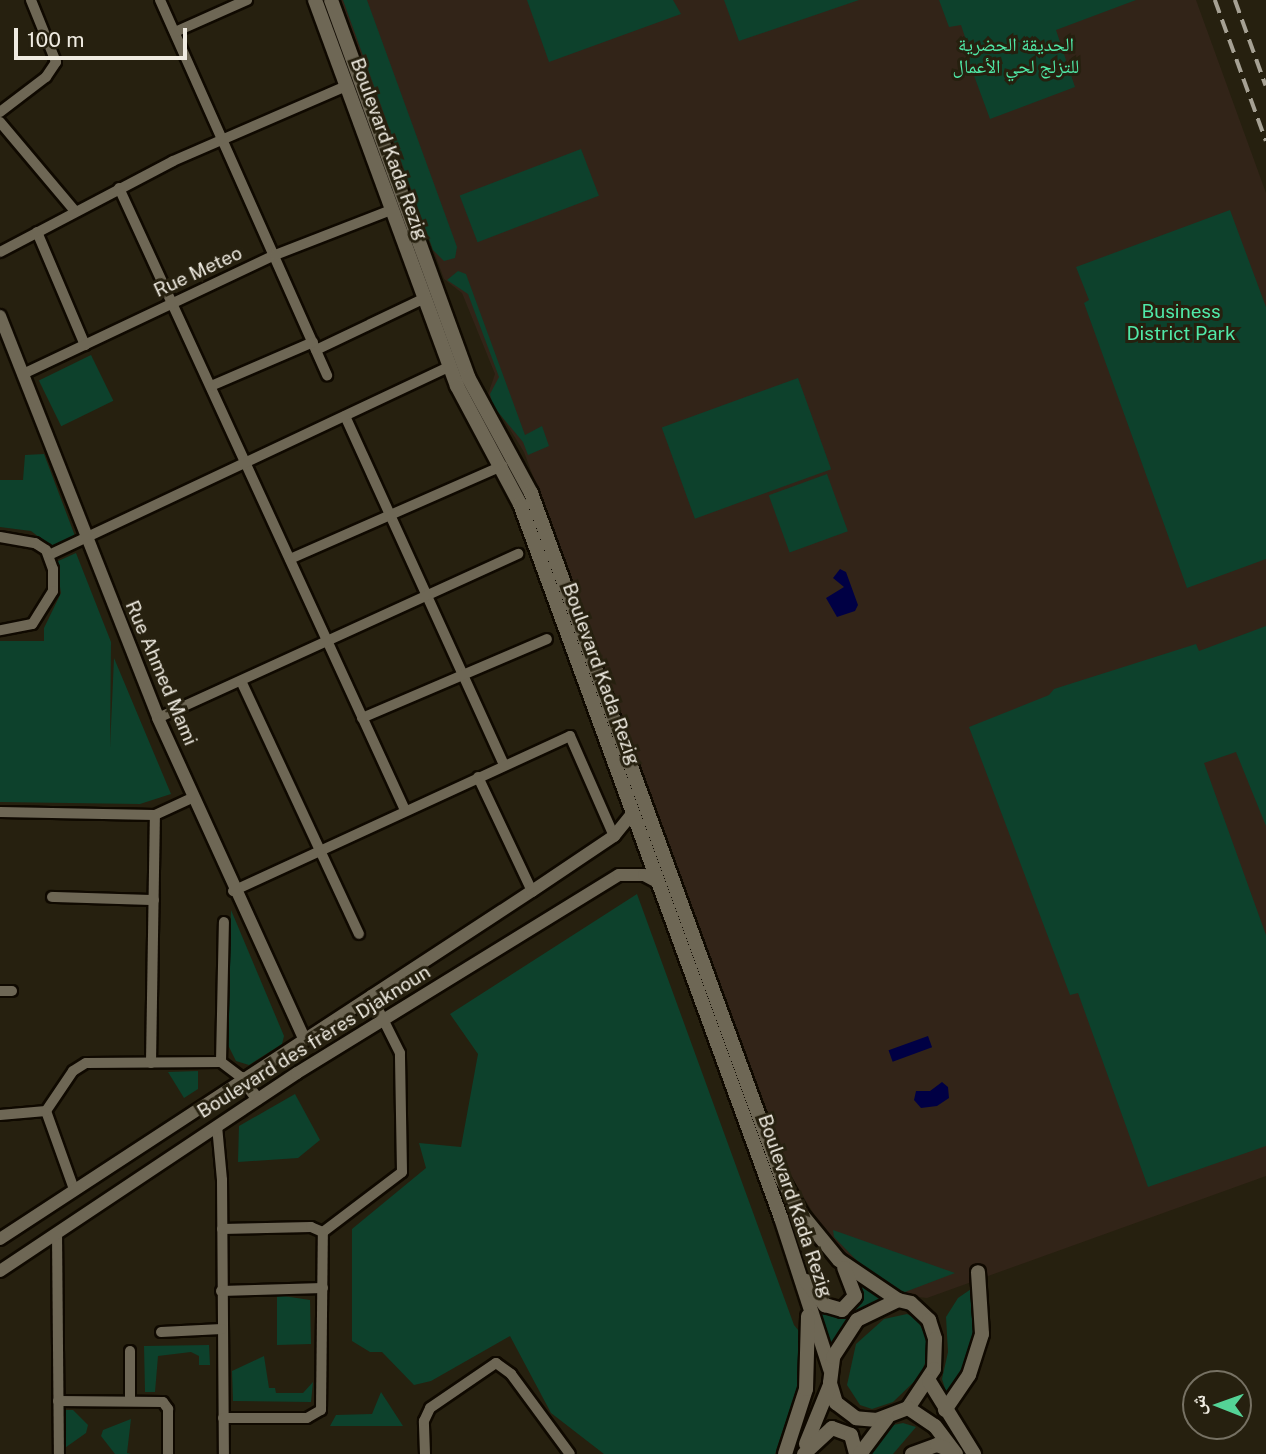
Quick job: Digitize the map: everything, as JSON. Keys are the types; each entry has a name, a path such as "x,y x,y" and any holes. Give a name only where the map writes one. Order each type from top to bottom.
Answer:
{"main road":[{"name":"Boulevard Kada Rezig","path":"315,0 449,367 520,504 631,815 801,1275 836,1403 846,1413 867,1421 887,1418 908,1408 929,1381 936,1353 929,1320 911,1303 898,1300 839,1260 802,1215 782,1179 531,493 479,398 331,0"},
{"path":"801,1275 825,1305 842,1310 855,1296 839,1260"},
{"path":"945,1410 969,1375 982,1334 978,1272"},
{"path":"785,1454 806,1389 806,1297"},
{"path":"803,1454 837,1348 857,1320 898,1300"},
{"path":"929,1381 974,1454"},
{"path":"908,1408 935,1426 956,1453"},
{"name":"Boulevard Kada Rezig","path":"858,1454 887,1418"},
{"path":"803,1454 832,1428 850,1435 858,1454"},
{"path":"912,1454 937,1445 956,1453"}],"street":[{"path":"0,112 46,77 56,62 31,0"},
{"path":"160,0 327,375"},
{"path":"175,32 247,0"},
{"path":"0,252 119,188 346,86"},
{"path":"0,122 75,211"},
{"path":"119,188 405,810"},
{"name":"Rue Meteo","path":"23,374 275,256 391,210"},
{"path":"37,232 85,345"},
{"path":"211,386 315,346 423,299"},
{"name":"Rue Ahmed Mami","path":"0,316 158,718 233,891 304,1038"},
{"path":"49,555 86,540 449,367"},
{"path":"345,416 504,765"},
{"path":"290,559 502,466"},
{"path":"0,537 35,543 49,555 53,591 45,609 32,624 0,630"},
{"path":"158,718 519,554"},
{"path":"362,718 547,639"},
{"path":"241,681 359,934"},
{"path":"233,891 570,736 614,836"},
{"path":"478,777 531,891"},
{"path":"0,812 155,815 194,797"},
{"path":"151,1063 155,815"},
{"name":"Boulevard des frères Djaknoun","path":"0,1239 614,836 631,815"},
{"name":"Boulevard des frères Djaknoun","path":"0,1271 385,1018 619,875 644,875 657,882"},
{"path":"52,897 154,900"},
{"path":"221,1062 224,922"},
{"path":"323,1233 395,1181 404,1164 400,1053 385,1018 371,995"},
{"path":"0,1115 46,1111 79,1066 221,1062 242,1078 257,1100"},
{"path":"46,1111 74,1189"},
{"path":"217,1126 222,1229 223,1454"},
{"path":"222,1229 311,1227 323,1233"},
{"path":"57,1233 59,1454"},
{"path":"223,1418 307,1418 321,1410 323,1233"},
{"path":"221,1290 323,1288"},
{"path":"161,1332 222,1329"},
{"path":"130,1351 130,1400"},
{"path":"425,1454 424,1421 429,1408 496,1363 511,1374 570,1454"},
{"path":"58,1401 130,1400 165,1404 168,1454"}],"shaded area":[{"path":"341,0 1196,0 1266,193 1266,1176 927,1298 900,1295 873,1279 826,1234 792,1178 524,452 488,394 495,374 462,293 444,279"},
{"path":"840,569 846,572 858,605 855,611 837,617 826,598 844,587 833,578"},
{"path":"928,1036 932,1047 893,1062 889,1050"},
{"path":"942,1082 948,1087 949,1098 937,1106 921,1108 914,1100 916,1091 930,1091"}],"green space":[{"path":"343,0 367,0 457,247 455,258 444,261 433,250"},
{"path":"527,0 673,0 681,14 549,62"},
{"path":"724,0 859,0 739,41"},
{"name":"الحديقة الحضرية للتزلج لحي الأعمال","path":"939,0 1136,0 1056,30 1075,87 990,119 966,54 970,52 961,25 949,27"},
{"path":"581,149 599,196 478,242 460,196"},
{"name":"Business District Park","path":"1230,210 1266,307 1266,559 1187,588 1084,303 1089,300 1076,267"},
{"path":"458,271 466,274 525,435 542,426 549,446 528,455 523,442 493,406 490,394 499,377 468,294 447,280"},
{"path":"91,355 113,401 61,426 39,380"},
{"path":"798,378 831,469 695,519 662,428"},
{"path":"44,454 75,536 52,547 31,531 0,527 0,480 23,480 25,455"},
{"path":"827,474 848,531 790,553 769,495"},
{"path":"76,553 111,642 110,748 114,658 171,794 140,804 0,802 0,641 44,641 44,628 61,593 56,562"},
{"path":"1266,626 1266,826 1236,752 1204,763 1266,935 1266,1146 1148,1187 1078,993 1070,995 969,727 1049,695 1054,689 1196,644 1199,651"},
{"path":"637,894 794,1325 803,1336 798,1385 775,1454 604,1454 551,1413 510,1336 431,1381 414,1385 382,1352 370,1352 352,1341 352,1229 426,1168 419,1143 461,1147 478,1054 450,1014"},
{"path":"231,910 284,1036 282,1044 249,1065 236,1061 228,1045"},
{"path":"198,1071 198,1089 184,1098 168,1072"},
{"path":"295,1094 320,1140 298,1158 238,1162 239,1126"},
{"path":"833,1230 955,1273 905,1292 894,1291 864,1268 834,1237"},
{"path":"854,1273 889,1300 865,1308 849,1321 831,1354 815,1301 831,1314 850,1314 864,1295"},
{"path":"974,1287 980,1309 969,1365 947,1395 942,1379 948,1352 946,1317 958,1298"},
{"path":"277,1295 310,1300 311,1344 277,1345"},
{"path":"907,1314 917,1319 927,1339 927,1358 920,1376 893,1402 872,1409 860,1405 847,1385 856,1344 884,1319"},
{"path":"209,1345 210,1365 199,1365 199,1356 191,1352 158,1356 155,1392 145,1392 144,1346"},
{"path":"264,1356 269,1388 275,1388 276,1393 303,1393 313,1382 311,1402 233,1401 232,1371"},
{"path":"381,1392 403,1426 330,1426 336,1415 372,1414"},
{"path":"63,1410 73,1410 88,1425 86,1433 62,1450"},
{"path":"131,1419 127,1453 131,1454 115,1454 101,1436 103,1430"},
{"path":"903,1423 916,1427 893,1454 865,1454 888,1426"}],"railway":[{"path":"1215,0 1266,141"},
{"path":"1235,0 1266,86"}]}
